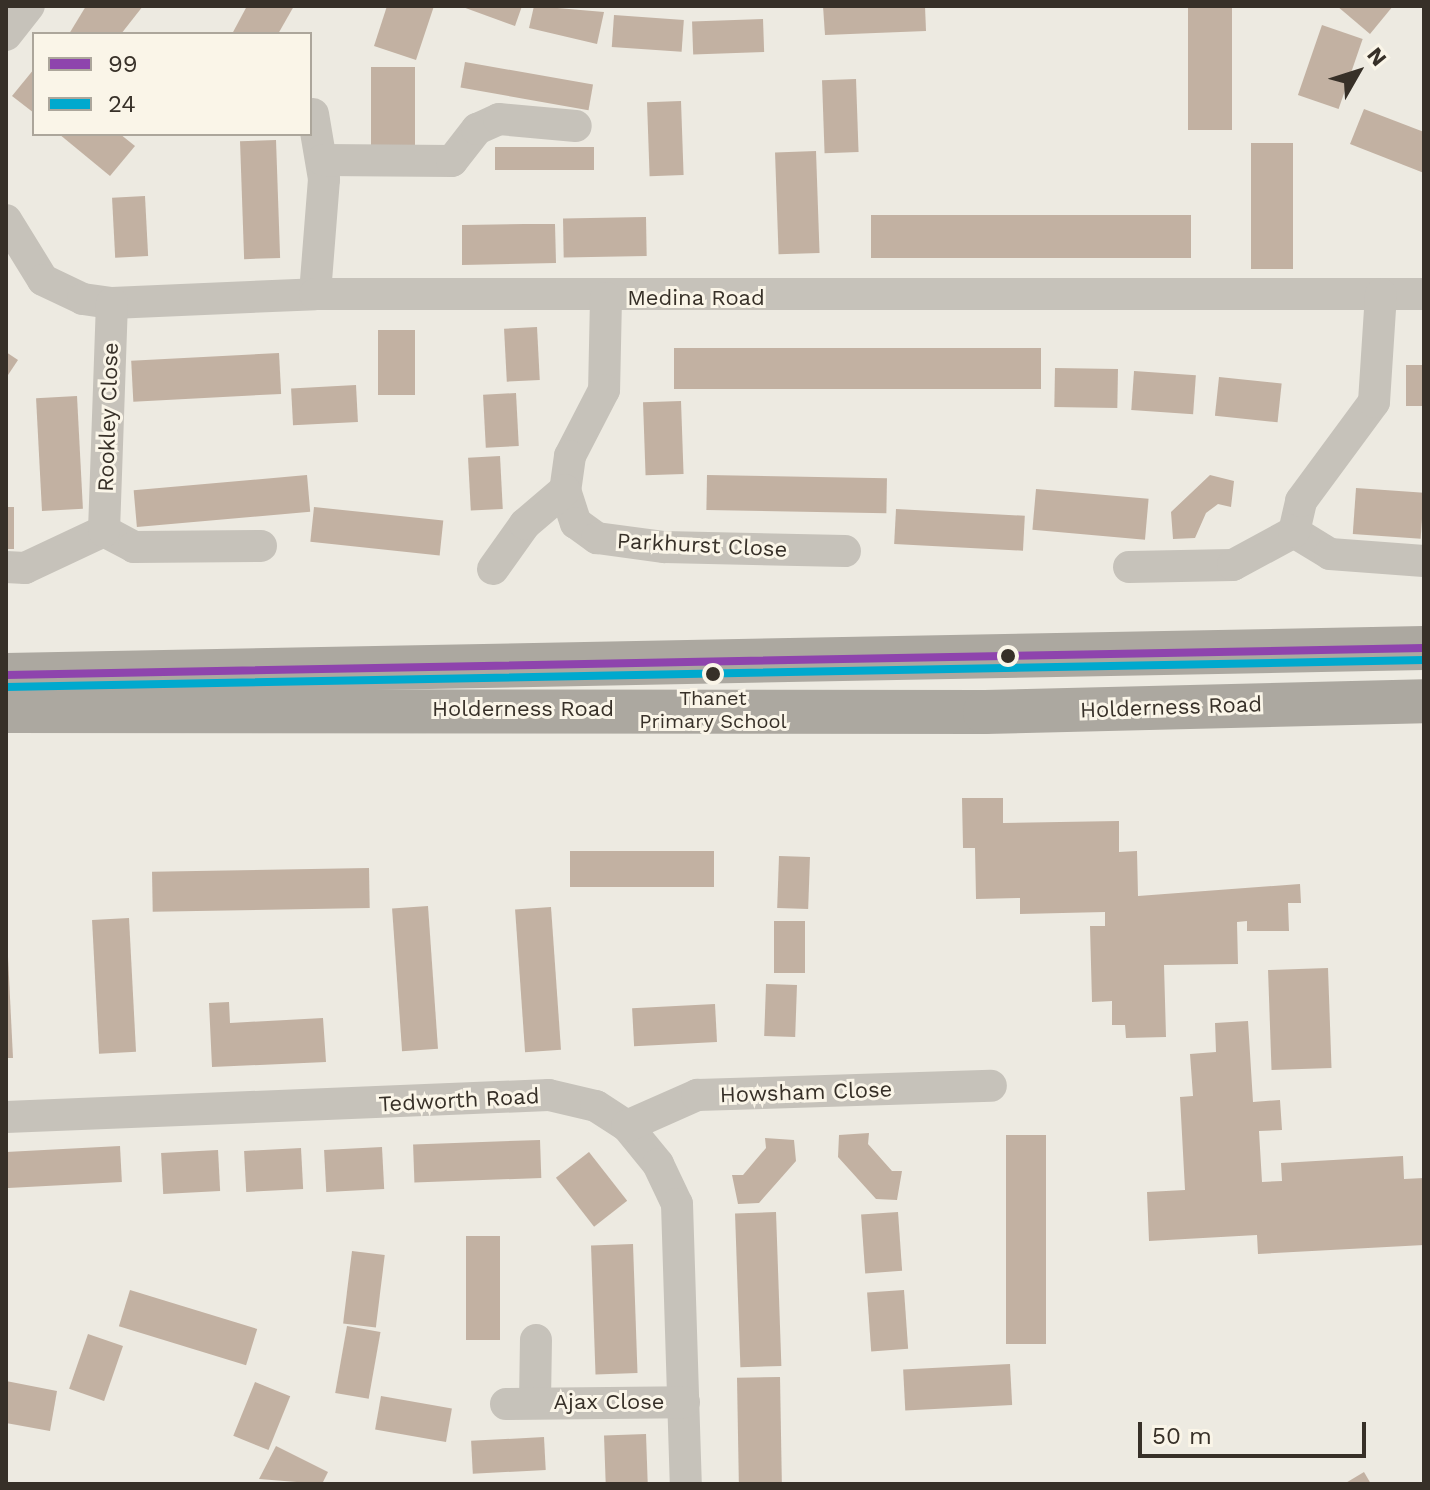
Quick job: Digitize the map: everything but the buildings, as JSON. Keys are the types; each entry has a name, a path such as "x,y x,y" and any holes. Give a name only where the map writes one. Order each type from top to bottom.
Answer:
{"highway":[{"name":"Holderness Road","path":"6,675 1424,648"},
{"name":"Holderness Road","path":"6,711 985,712 1424,701"}],"street":[{"path":"6,35 29,6"},
{"path":"313,114 323,160 315,294"},
{"path":"323,160 452,161 477,129 499,119 576,126"},
{"name":"Medina Road","path":"6,220 43,280 83,299 112,303 315,294 606,298 1424,294"},
{"path":"1129,567 1233,565 1294,532 1301,501 1374,402 1381,294"},
{"path":"493,569 525,524 565,490 570,456 604,390 606,298"},
{"name":"Rookley Close","path":"104,531 112,303"},
{"name":"Parkhurst Close","path":"565,490 576,523 597,538 829,559"},
{"path":"6,567 25,568 104,531 134,547 261,546"},
{"path":"1294,532 1330,554 1424,561"},
{"name":"Howsham Close","path":"627,1126 697,1095 991,1086"},
{"name":"Tedworth Road","path":"6,1117 549,1095 596,1106 627,1126 658,1164 677,1204 686,1484"},
{"name":"Ajax Close","path":"536,1340 520,1403 684,1402"}],"transit line":[{"name":"99","path":"6,675 1424,648"},
{"name":"24","path":"6,687 1424,660"}],"place":[{"name":"Thanet Primary School","path":"713,674"}]}
